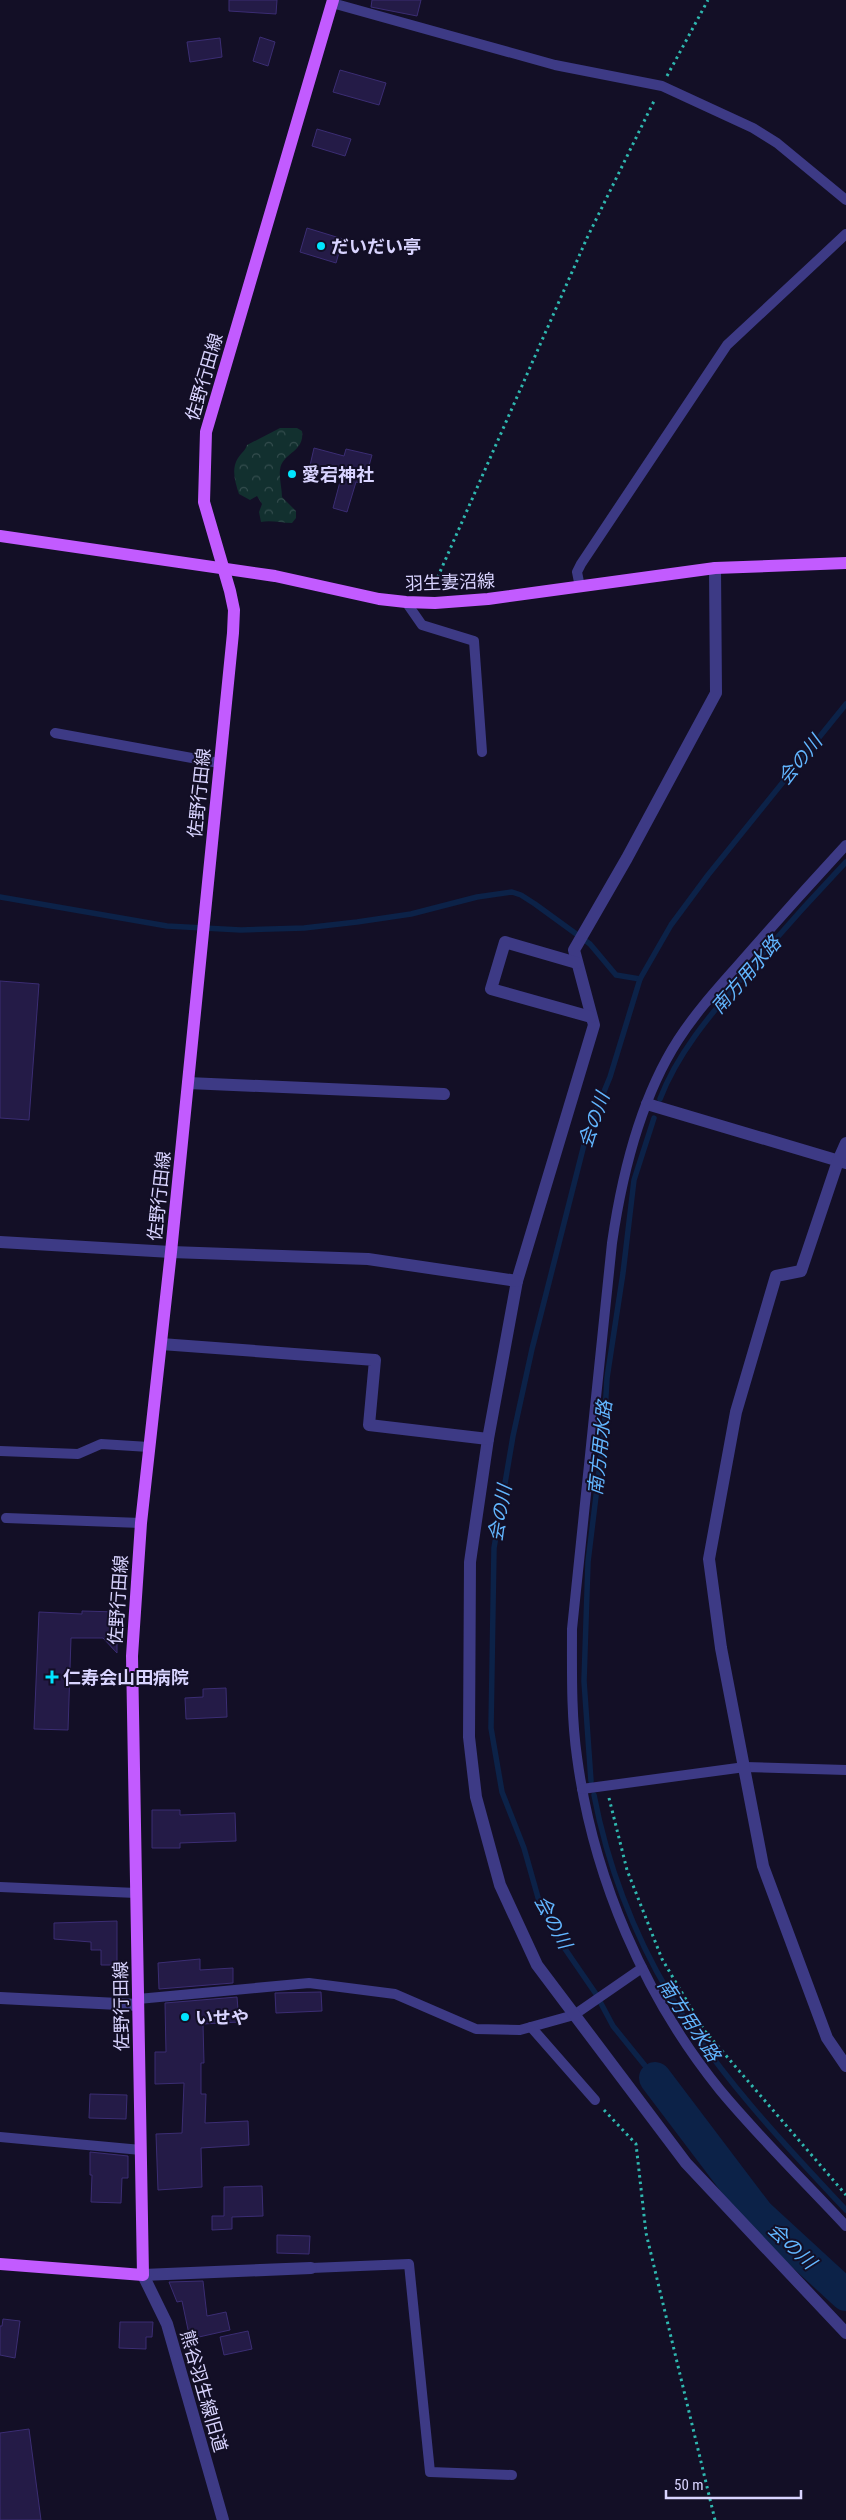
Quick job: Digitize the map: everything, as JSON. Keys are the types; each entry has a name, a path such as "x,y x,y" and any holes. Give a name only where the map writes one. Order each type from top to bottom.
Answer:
{"main road":[{"name":"佐野行田線","path":"143,2275 132,1656 141,1523 172,1252 234,610 204,502 206,432 333,2"},
{"name":"羽生妻沼線","path":"0,536 275,576 379,599 435,603 580,587 715,568 846,563"},
{"path":"0,2264 143,2275"}],"street":[{"path":"715,568 716,693 627,858 574,950 594,1025 518,1281 488,1439 470,1562 469,1737 476,1797 500,1885 537,1965 686,2162 846,2333"},
{"path":"578,963 505,942 491,989 591,1017"},
{"path":"188,1083 444,1094"},
{"path":"647,1104 842,1162"},
{"path":"846,1142 842,1162 801,1271 776,1276 736,1412 709,1559 721,1648 763,1866 827,2038 846,2066"},
{"path":"0,1242 172,1252 368,1259 518,1281"},
{"path":"161,1344 375,1360 369,1425 488,1439"},
{"path":"0,1998 138,2002"},
{"path":"143,2275 311,2268"},
{"name":"熊谷羽生線旧道","path":"143,2275 167,2324 223,2520"}],"lane":[{"path":"333,2 555,65 662,86 753,128 777,143 846,200"},
{"path":"580,587 577,572 581,564 727,346 846,234"},
{"path":"406,602 422,625 474,641 482,752"},
{"path":"55,733 219,763"},
{"path":"846,845 703,1005 678,1040 660,1071 647,1104 630,1156 616,1217 572,1629 572,1692 576,1755 582,1789 597,1854 616,1909 642,1968 678,2032 720,2090 846,2226"},
{"path":"0,1451 78,1454 101,1444 150,1447"},
{"path":"6,1518 141,1523"},
{"path":"582,1789 745,1767 846,1770"},
{"path":"0,1887 136,1894"},
{"path":"138,2002 309,1982 395,1994 476,2030 520,2030 574,2015 642,1968"},
{"path":"531,2027 595,2100"},
{"path":"0,2137 141,2150"},
{"path":"311,2268 409,2264 416,2316 430,2472 512,2475"}],"path":[{"path":"435,603 436,581 587,238 662,86 708,0"},
{"path":"606,1786 627,1870 662,1959 704,2030 846,2195"},
{"path":"595,2100 636,2144 646,2233 715,2520"}],"green space":[{"path":"280,428 297,428 302,431 300,444 285,459 280,470 282,497 296,511 296,518 292,523 261,522 259,512 262,504 257,496 250,500 239,494 234,471 238,458 247,445"}],"building":[{"path":"229,0 277,0 276,14 229,11"},
{"path":"372,0 421,0 417,16 371,7"},
{"path":"260,37 275,42 268,66 253,61"},
{"path":"220,38 222,57 190,62 187,42"},
{"path":"340,70 386,83 379,105 333,92"},
{"path":"317,129 351,139 345,156 312,146"},
{"name":"だいだい亭","path":"307,228 343,239 336,263 300,252"},
{"path":"314,448 344,456 346,449 372,455 364,484 356,482 347,512 333,508 341,478 309,470"},
{"path":"0,981 39,984 29,1120 0,1118"},
{"path":"82,1611 117,1612 117,1653 103,1638 71,1638 68,1730 34,1729 39,1612 82,1614"},
{"path":"226,1688 227,1717 186,1719 185,1698 203,1697 203,1689"},
{"path":"152,1810 180,1810 180,1815 235,1813 236,1841 180,1843 180,1848 152,1848"},
{"path":"117,1921 117,1965 101,1965 101,1950 91,1950 91,1942 54,1939 54,1923"},
{"path":"200,1959 200,1970 233,1968 233,1983 159,1989 158,1963"},
{"path":"321,1992 322,2011 276,2013 275,1993"},
{"path":"237,1997 239,2022 203,2024 204,2063 201,2063 201,2094 206,2094 205,2123 248,2121 249,2145 201,2148 202,2187 158,2190 156,2134 182,2133 184,2083 155,2084 155,2052 166,2052 165,2003"},
{"path":"90,2094 127,2095 126,2119 89,2118"},
{"path":"90,2152 128,2156 128,2178 122,2178 121,2203 91,2202 92,2175 90,2175"},
{"path":"262,2186 263,2216 232,2217 232,2229 212,2230 212,2216 224,2216 224,2187"},
{"path":"277,2235 310,2236 309,2254 277,2253"},
{"path":"203,2281 207,2316 226,2312 230,2330 190,2339 182,2301 177,2302 169,2282"},
{"path":"3,2319 20,2321 15,2358 0,2355 0,2326 2,2326"},
{"path":"120,2322 153,2322 152,2337 146,2337 146,2349 119,2348"},
{"path":"248,2331 252,2349 224,2355 220,2337"},
{"path":"29,2429 41,2520 0,2520 0,2433"}],"waterway":[{"name":"会の川","path":"655,2078 613,2026 596,1994 561,1943 539,1901 524,1848 502,1792 491,1728 494,1548 513,1436 532,1349 587,1133 610,1077 640,979 671,925 708,875 846,704"},
{"name":"南方用水路","path":"660,1099 675,1066 706,1021 780,934 846,862"},
{"path":"0,897 167,926 241,930 304,928 357,922 411,914 477,897 512,892 521,895 535,904 590,944 616,975 640,979"},
{"name":"南方用水路","path":"591,1781 584,1681 588,1562 604,1430 607,1378 623,1273 634,1180 654,1118"},
{"name":"南方用水路","path":"594,1795 606,1846 623,1897 644,1946 669,1993 688,2023 729,2079 798,2159 846,2210"},
{"name":"会の川","path":"655,2078 758,2214 846,2295"}],"place":[{"name":"だいだい亭","path":"321,246"},
{"name":"愛宕神社","path":"292,474"},
{"name":"仁寿会山田病院","path":"52,1677"},
{"name":"いせや","path":"185,2017"}]}
